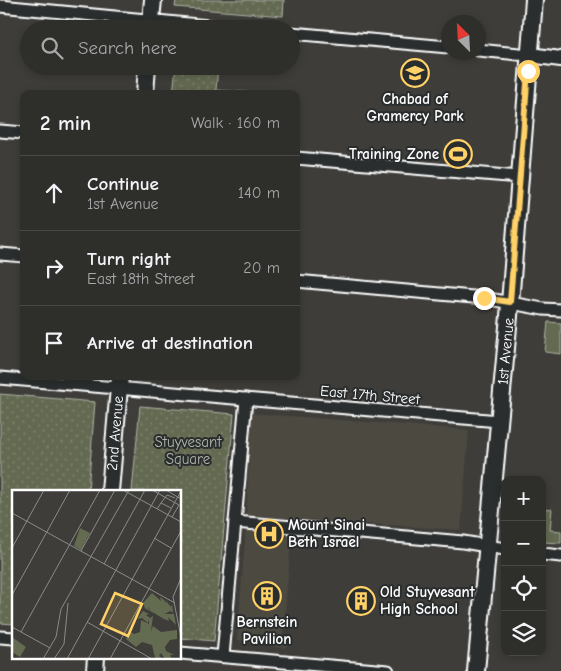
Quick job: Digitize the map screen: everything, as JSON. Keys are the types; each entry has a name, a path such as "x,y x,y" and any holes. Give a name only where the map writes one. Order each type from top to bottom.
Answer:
{"main road":[{"path":"151,20 153,0"},
{"name":"1st Avenue","path":"476,671 486,546 510,302 534,0"},
{"path":"145,90 146,75"},
{"name":"2nd Avenue","path":"110,490 119,382"},
{"path":"94,671 96,658"}],"street":[{"path":"0,6 117,20"},
{"path":"300,34 441,46"},
{"path":"486,51 561,59"},
{"path":"0,131 20,133"},
{"path":"300,158 520,177"},
{"path":"0,254 20,256"},
{"path":"300,281 484,298 561,310"},
{"name":"East 17th Street","path":"0,378 20,379"},
{"name":"East 17th Street","path":"60,380 119,382 246,399 499,421"},
{"path":"223,656 246,399"},
{"path":"235,522 463,542 501,548"},
{"path":"546,554 561,556"},
{"path":"181,652 388,671"}],"shaded area":[{"name":"Mount Sinai Beth Israel","path":"251,413 469,430 461,530 293,519 283,636 287,637 286,648 273,647 269,643 237,640 245,539"}],"green space":[{"path":"176,0 284,0 283,16 175,7"},
{"path":"175,75 217,75 216,90 173,90"},
{"path":"548,322 561,323 561,354 545,352"},
{"path":"0,394 95,402 88,490 12,490 12,624 0,623"},
{"name":"Stuyvesant Square","path":"140,406 234,414 214,641 181,638 181,490 132,490"},
{"path":"546,508 552,509 550,530 561,531 561,543 546,542"}],"place":[{"name":"Chabad of Gramercy Park","path":"415,73"},
{"name":"Training Zone","path":"458,154"},
{"name":"Mount Sinai Beth Israel","path":"269,534"},
{"name":"Bernstein Pavilion","path":"267,596"},
{"name":"Old Stuyvesant High School","path":"361,601"}],"route":[{"path":"484,298 510,302 528,71"}]}
